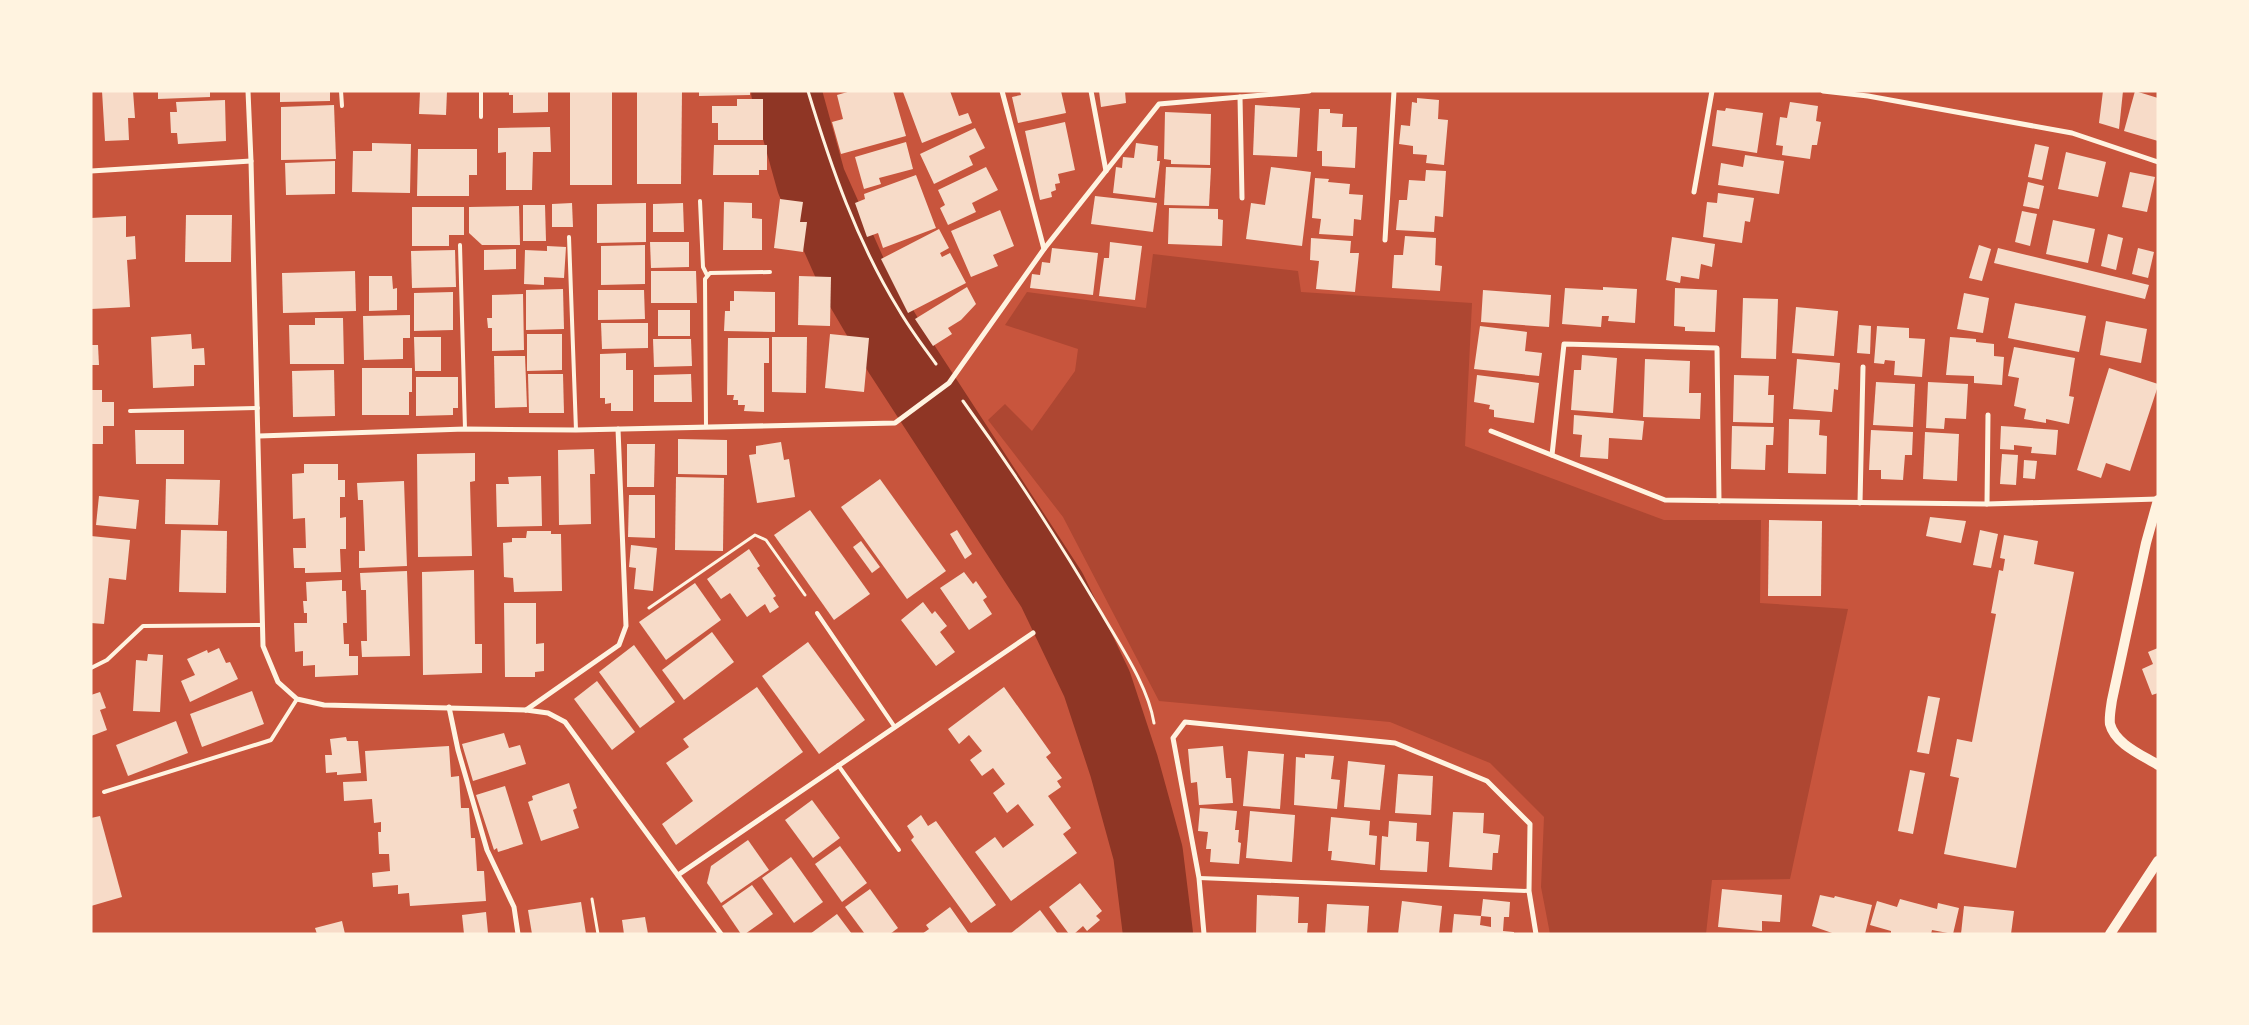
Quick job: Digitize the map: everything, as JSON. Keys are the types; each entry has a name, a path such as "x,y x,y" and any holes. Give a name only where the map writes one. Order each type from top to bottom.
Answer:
{"main road":[{"path":"2158,499 2112,700 2110,722 2114,734 2127,745 2158,765"},
{"path":"2110,934 2158,861"}],"street":[{"path":"248,91 252,161 263,646 278,682 297,698 324,706 526,710 548,713 565,722 721,934"},
{"path":"1002,91 1044,249"},
{"path":"1091,91 1106,171"},
{"path":"1234,91 1237,97 1242,198"},
{"path":"259,436 465,429 576,430 894,423 950,383 1044,249 1159,104 1309,91"},
{"path":"1385,240 1394,91"},
{"path":"1694,192 1712,91"},
{"path":"1823,91 1868,96 2072,133 2158,162"},
{"path":"91,171 252,161"},
{"path":"1552,455 1564,344 1717,348 1719,501"},
{"path":"1860,503 1863,367"},
{"path":"1987,504 1988,416"},
{"path":"526,710 618,645 626,626 618,429"},
{"path":"1492,431 1665,500 1987,504 2158,499"},
{"path":"678,875 1033,633"},
{"path":"449,707 458,750 487,850 514,907 518,934"},
{"path":"1204,934 1199,878 1173,738 1185,722 1395,743 1487,781 1530,824 1529,891 1536,934"}],"lane":[{"path":"341,91 342,106"},
{"path":"480,91 481,117"},
{"path":"700,201 703,266 707,274 705,278 706,427"},
{"path":"569,237 576,430"},
{"path":"460,245 465,429"},
{"path":"707,274 770,272"},
{"path":"130,411 258,408"},
{"path":"817,613 894,726"},
{"path":"91,668 107,660 143,626 262,625"},
{"path":"104,792 271,740 297,698"},
{"path":"838,765 899,850"},
{"path":"1199,878 1529,891"}],"path":[{"path":"808,91 831,166 860,237 899,310 1052,529 1129,660 1152,711"},
{"path":"626,619 636,617 755,535 766,540 817,613"},
{"path":"592,899 598,934"}],"shaded area":[{"path":"1153,254 1298,271 1301,292 1472,303 1465,446 1664,520 1761,520 1760,603 1848,609 1790,879 1712,880 1706,934 1550,934 1541,887 1544,817 1490,763 1390,722 1159,701 1063,517 988,420 1005,404 1032,431 1075,371 1078,349 1005,325 1027,292 1146,308"}],"building":[{"path":"102,91 133,91 135,118 128,118 129,140 105,141"},
{"path":"158,91 210,91 210,97 158,99"},
{"path":"280,91 330,91 330,101 280,102"},
{"path":"420,91 447,91 446,115 419,114"},
{"path":"509,91 548,91 548,112 513,113 513,95 509,95"},
{"path":"570,91 612,91 612,185 570,185"},
{"path":"637,91 682,91 681,184 637,184"},
{"path":"699,91 750,91 750,95 699,96"},
{"path":"851,91 893,91 906,136 841,154 832,122 843,119 837,95"},
{"path":"950,91 959,116 968,113 972,123 922,143 903,92"},
{"path":"1020,91 1061,91 1066,113 1018,123 1012,97 1021,95"},
{"path":"1099,91 1125,91 1126,103 1101,107"},
{"path":"2103,91 2123,91 2119,129 2099,123"},
{"path":"2135,91 2158,98 2158,141 2124,131"},
{"path":"1417,98 1439,100 1438,119 1448,120 1444,165 1426,163 1427,155 1413,154 1413,146 1399,144 1401,125 1410,126 1412,102 1417,103"},
{"path":"737,99 763,99 763,140 718,140 718,123 712,123 712,106 737,106"},
{"path":"225,100 226,141 178,144 177,133 171,133 170,112 177,112 176,102"},
{"path":"1790,102 1818,106 1816,121 1821,122 1817,145 1812,145 1810,159 1782,155 1783,146 1776,145 1780,117 1787,118"},
{"path":"334,105 336,159 281,160 281,107"},
{"path":"1255,105 1300,108 1297,157 1253,155"},
{"path":"1726,108 1763,113 1757,153 1712,146 1717,110 1725,111"},
{"path":"1319,109 1330,109 1330,113 1343,114 1342,127 1357,127 1355,168 1322,166 1322,151 1317,151"},
{"path":"1165,112 1211,114 1210,165 1171,164 1171,160 1164,159"},
{"path":"1065,122 1075,170 1058,174 1060,183 1055,184 1056,190 1051,192 1052,197 1040,200 1025,131"},
{"path":"550,127 551,152 533,152 532,190 506,190 506,152 498,153 498,128"},
{"path":"975,128 985,148 969,156 973,165 934,184 920,154"},
{"path":"906,142 913,169 879,178 881,184 864,189 855,157"},
{"path":"372,143 411,144 410,193 352,192 353,151 372,151"},
{"path":"1136,143 1158,146 1157,161 1160,161 1155,198 1113,193 1116,167 1122,168 1123,157 1134,158"},
{"path":"2035,144 2049,147 2042,180 2028,177"},
{"path":"714,145 767,145 767,170 759,170 759,175 713,175"},
{"path":"418,149 477,149 477,175 469,175 469,196 417,196"},
{"path":"2066,152 2106,162 2098,197 2058,189"},
{"path":"1745,155 1784,161 1779,194 1718,185 1721,163 1743,167"},
{"path":"335,161 335,194 286,195 285,163"},
{"path":"986,167 998,190 972,203 976,212 948,225 940,208 945,205 938,190"},
{"path":"1166,167 1211,168 1209,206 1164,205"},
{"path":"1271,167 1311,172 1302,246 1246,239 1251,203 1265,205"},
{"path":"1426,170 1446,171 1443,217 1435,216 1434,232 1396,230 1399,200 1407,200 1409,180 1425,181"},
{"path":"2130,172 2155,177 2147,212 2122,207"},
{"path":"916,175 936,228 883,248 878,233 867,237 855,203 865,199 864,194"},
{"path":"1315,178 1329,179 1328,182 1350,184 1349,194 1363,195 1361,220 1354,219 1353,236 1319,234 1321,219 1312,218"},
{"path":"2028,182 2044,186 2039,209 2023,206"},
{"path":"1718,193 1754,198 1750,222 1745,221 1742,243 1703,237 1707,202 1717,203"},
{"path":"1095,196 1157,203 1153,232 1091,224"},
{"path":"780,199 803,202 800,222 807,222 803,252 774,248"},
{"path":"724,202 752,203 752,218 762,219 762,250 723,250"},
{"path":"572,203 573,227 552,227 552,204"},
{"path":"646,203 646,242 597,243 597,204"},
{"path":"683,203 684,232 653,232 653,204"},
{"path":"523,205 545,205 546,241 523,241"},
{"path":"519,206 520,245 482,245 469,233 469,207"},
{"path":"412,207 464,207 464,235 449,235 449,246 412,246"},
{"path":"1169,208 1218,209 1218,219 1223,220 1222,246 1168,244"},
{"path":"1000,210 1014,246 993,255 998,266 971,277 951,231"},
{"path":"2022,211 2037,214 2030,246 2015,242"},
{"path":"186,215 232,215 231,262 185,262"},
{"path":"126,216 126,237 135,236 136,259 127,260 130,307 91,309 91,218"},
{"path":"2053,220 2095,229 2088,263 2046,254"},
{"path":"939,229 949,248 940,253 942,257 950,253 966,283 908,313 881,259"},
{"path":"2108,234 2123,238 2116,270 2101,266"},
{"path":"1405,236 1436,238 1435,265 1442,266 1440,291 1392,288 1394,255 1403,255"},
{"path":"1672,237 1715,244 1712,267 1701,264 1699,279 1681,276 1680,283 1666,280"},
{"path":"1311,238 1351,241 1350,253 1359,253 1355,292 1316,289 1319,261 1310,260"},
{"path":"650,242 689,242 689,267 651,268"},
{"path":"1110,242 1142,246 1135,300 1099,296 1104,258 1109,258"},
{"path":"645,245 645,284 601,285 601,246"},
{"path":"1979,245 1991,249 1982,281 1969,278"},
{"path":"547,246 566,247 564,278 544,277 544,285 524,284 525,250 547,251"},
{"path":"1052,248 1098,253 1093,295 1030,288 1032,274 1040,275 1042,262 1050,263"},
{"path":"1998,248 2149,285 2145,299 1994,263"},
{"path":"2138,248 2154,252 2148,278 2132,274"},
{"path":"516,249 516,269 484,270 484,250"},
{"path":"455,250 456,287 412,288 411,251"},
{"path":"355,271 356,311 283,313 282,273"},
{"path":"651,271 696,271 697,303 651,303"},
{"path":"369,276 392,276 393,289 397,288 397,310 369,311"},
{"path":"799,276 831,277 830,326 798,325"},
{"path":"967,287 976,304 961,320 948,328 952,334 933,346 915,319"},
{"path":"1603,287 1637,289 1635,323 1608,321 1609,316 1602,316 1601,327 1562,324 1565,288 1603,290"},
{"path":"1675,288 1717,290 1715,332 1685,331 1685,327 1674,326"},
{"path":"563,289 564,329 526,330 526,290"},
{"path":"598,290 644,290 645,319 598,320"},
{"path":"1483,290 1551,295 1549,327 1481,322"},
{"path":"734,291 775,292 775,332 724,331 725,311 730,311 730,301 734,301"},
{"path":"453,292 453,330 414,331 414,293"},
{"path":"1964,293 1989,298 1983,333 1957,329"},
{"path":"523,294 524,350 492,351 492,328 488,328 487,318 492,318 492,295"},
{"path":"1743,298 1778,299 1776,359 1741,358"},
{"path":"2015,303 2086,316 2079,352 2008,338"},
{"path":"1796,307 1838,311 1834,356 1792,353"},
{"path":"658,310 690,310 690,336 658,336"},
{"path":"410,315 410,338 403,338 403,359 364,360 363,316"},
{"path":"315,318 343,318 344,364 290,364 289,325 315,325"},
{"path":"2106,321 2147,329 2141,363 2100,355"},
{"path":"601,323 648,323 648,348 602,349"},
{"path":"1859,325 1871,326 1870,354 1857,353"},
{"path":"1480,326 1527,332 1525,351 1542,353 1539,376 1474,369"},
{"path":"1877,326 1909,328 1909,338 1925,339 1922,377 1894,375 1895,361 1885,360 1884,364 1874,363"},
{"path":"191,334 192,349 204,348 205,365 194,365 194,386 153,388 151,337"},
{"path":"527,334 562,334 562,370 527,371"},
{"path":"830,334 869,338 864,392 825,388"},
{"path":"414,337 441,337 441,371 415,371"},
{"path":"772,337 807,337 806,393 772,392"},
{"path":"1950,337 1976,339 1976,342 1994,344 1994,356 2004,357 2002,385 1974,383 1974,376 1946,375"},
{"path":"728,338 769,338 769,363 764,363 764,412 744,411 745,405 738,405 738,400 733,400 734,395 727,395"},
{"path":"653,339 691,339 692,366 654,367"},
{"path":"91,345 98,345 99,365 91,365"},
{"path":"2014,347 2075,358 2069,396 2074,397 2069,424 2046,419 2046,423 2024,419 2026,409 2014,406 2019,378 2008,376"},
{"path":"626,353 626,370 633,370 633,411 611,411 611,403 605,404 605,398 600,398 600,354"},
{"path":"1582,355 1617,358 1613,413 1571,410 1574,370 1581,370"},
{"path":"494,356 525,356 527,407 495,408"},
{"path":"1645,359 1690,361 1689,393 1701,393 1700,419 1643,417"},
{"path":"1797,359 1840,363 1838,390 1834,389 1832,412 1793,409"},
{"path":"362,368 412,368 412,392 409,392 409,415 362,415"},
{"path":"2109,368 2158,384 2158,386 2130,471 2106,463 2101,478 2077,470"},
{"path":"334,370 335,416 293,417 292,371"},
{"path":"528,374 563,374 564,413 529,413"},
{"path":"691,374 692,402 654,402 654,375"},
{"path":"1477,375 1539,383 1534,423 1494,417 1494,410 1489,409 1490,405 1474,402"},
{"path":"1734,375 1769,376 1768,395 1774,395 1773,423 1733,422"},
{"path":"416,377 458,377 458,408 453,408 453,415 416,416"},
{"path":"1876,382 1915,384 1913,427 1873,425"},
{"path":"1928,382 1968,384 1966,419 1945,418 1944,429 1926,428"},
{"path":"91,390 102,390 102,402 114,402 114,426 103,426 103,444 91,444"},
{"path":"1574,415 1644,421 1642,440 1609,438 1608,459 1580,457 1582,435 1573,434"},
{"path":"1789,419 1820,420 1819,435 1827,436 1826,474 1788,473"},
{"path":"1732,426 1774,427 1773,445 1766,445 1765,470 1731,469"},
{"path":"2001,426 2058,430 2056,455 2031,453 2032,447 2014,445 2014,450 2000,449"},
{"path":"135,430 184,430 184,464 136,464"},
{"path":"1871,430 1913,432 1912,455 1905,455 1903,480 1881,479 1881,470 1869,470"},
{"path":"1925,432 1959,434 1957,481 1923,479"},
{"path":"678,439 727,440 727,475 678,474"},
{"path":"781,442 784,460 789,459 795,497 757,503 749,455 756,454 756,446"},
{"path":"627,444 655,444 654,487 627,487"},
{"path":"594,449 595,474 590,474 591,524 559,525 558,450"},
{"path":"475,453 475,481 470,482 472,556 418,557 417,454"},
{"path":"2002,454 2018,455 2016,485 2000,484"},
{"path":"2024,460 2037,461 2035,479 2023,478"},
{"path":"304,464 338,464 338,480 345,480 345,497 340,497 340,518 346,517 346,549 340,549 341,572 305,573 305,568 294,568 293,548 306,548 305,518 293,519 292,474 304,473"},
{"path":"541,476 542,526 497,527 496,484 509,484 508,477"},
{"path":"676,477 724,478 723,551 675,550"},
{"path":"166,479 220,480 218,525 165,524"},
{"path":"880,479 946,571 907,599 841,507"},
{"path":"404,481 407,566 359,568 359,551 365,551 363,500 358,500 357,483"},
{"path":"629,495 655,495 655,538 628,537"},
{"path":"99,496 139,500 136,529 96,525"},
{"path":"810,510 870,594 834,620 774,535"},
{"path":"1930,517 1966,521 1961,543 1926,536"},
{"path":"1769,520 1822,521 1821,596 1768,596"},
{"path":"181,530 227,531 226,593 179,592"},
{"path":"957,530 972,554 965,559 950,534"},
{"path":"1980,530 1998,534 1991,568 1973,565"},
{"path":"527,531 551,531 551,534 561,534 562,591 514,592 513,578 504,577 503,543 512,542 512,538 526,538"},
{"path":"2004,535 2038,541 2034,564 2074,572 2016,868 1944,854 1959,778 1950,776 1957,739 1972,742 1996,614 1991,613 1999,570 2003,571 2005,559 2000,558"},
{"path":"91,536 130,540 126,580 109,578 104,624 91,623"},
{"path":"861,541 880,567 872,573 853,547"},
{"path":"631,545 657,548 653,591 634,589 636,568 629,567"},
{"path":"749,549 760,566 757,568 776,596 773,598 779,607 770,613 765,604 747,617 730,593 721,599 707,579"},
{"path":"474,570 475,644 482,644 482,673 423,675 422,572"},
{"path":"407,571 410,656 362,657 361,641 367,641 366,590 361,590 360,573"},
{"path":"964,572 973,584 976,581 987,597 983,600 992,614 969,630 940,588"},
{"path":"342,580 342,591 346,591 347,623 343,623 344,644 349,644 349,656 358,656 358,675 315,677 315,665 303,666 303,651 295,652 294,623 307,623 307,613 304,613 303,601 307,601 306,582"},
{"path":"695,583 721,620 666,660 639,622"},
{"path":"923,602 932,614 935,611 947,626 940,632 955,652 936,666 901,620"},
{"path":"504,603 536,603 536,644 544,643 544,671 535,672 535,677 505,677"},
{"path":"712,632 734,662 684,700 662,670"},
{"path":"808,642 865,720 819,754 762,676"},
{"path":"634,645 675,702 640,728 599,672"},
{"path":"219,648 226,663 230,662 238,679 190,702 181,681 195,675 187,659 207,650 208,653"},
{"path":"2158,648 2158,693 2152,695 2142,669 2153,664 2148,652"},
{"path":"148,654 163,655 160,712 133,711 136,660 147,661"},
{"path":"597,681 635,732 612,750 574,699"},
{"path":"757,687 803,752 676,845 662,824 693,801 666,763 689,747 683,739"},
{"path":"1004,687 1051,753 1046,757 1062,778 1057,781 1061,787 1048,796 1071,828 1063,834 1077,853 1011,901 975,852 995,837 1003,848 1034,825 1018,804 1007,813 993,793 1005,784 993,768 982,776 970,760 982,751 969,735 959,744 948,729"},
{"path":"252,691 264,724 202,747 190,714"},
{"path":"100,692 106,708 100,710 107,730 91,736 91,695"},
{"path":"1928,696 1940,698 1929,754 1917,752"},
{"path":"176,721 188,753 128,776 116,745"},
{"path":"504,733 509,748 520,745 526,764 473,781 462,744"},
{"path":"346,737 347,741 358,741 361,773 337,775 337,772 326,773 325,755 332,755 330,739"},
{"path":"449,746 451,777 459,776 461,808 469,808 471,838 475,838 477,871 484,871 486,901 410,906 409,893 398,894 398,885 373,887 372,873 390,871 389,854 379,854 378,832 381,832 381,822 374,823 372,799 344,801 343,782 367,781 365,751"},
{"path":"1223,746 1226,778 1231,778 1233,803 1199,805 1197,782 1191,783 1188,749"},
{"path":"1248,751 1284,754 1280,809 1243,806"},
{"path":"1305,754 1334,756 1331,779 1340,780 1337,809 1294,805 1296,757 1305,758"},
{"path":"1348,761 1385,765 1380,810 1344,807"},
{"path":"1910,770 1925,773 1913,834 1898,831"},
{"path":"1398,774 1433,776 1431,815 1395,813"},
{"path":"569,783 577,808 573,810 579,828 541,841 528,802 533,800 532,796"},
{"path":"505,786 523,844 498,852 497,848 494,850 476,795"},
{"path":"812,800 840,838 813,858 785,820"},
{"path":"1200,808 1237,811 1235,830 1239,830 1238,842 1241,843 1239,864 1210,862 1211,849 1206,849 1208,832 1198,831"},
{"path":"1250,811 1295,815 1292,862 1246,858"},
{"path":"1453,812 1484,813 1483,833 1500,835 1498,853 1493,853 1492,870 1449,867"},
{"path":"921,815 928,826 936,821 996,905 971,923 911,840 914,837 907,826"},
{"path":"100,816 122,897 91,906 91,818"},
{"path":"1331,817 1370,821 1369,835 1377,836 1375,865 1331,860 1332,851 1328,851"},
{"path":"1389,821 1417,823 1416,841 1429,842 1427,872 1380,870 1382,836 1388,837"},
{"path":"748,840 769,870 721,903 707,883 711,866"},
{"path":"840,846 867,883 842,902 815,864"},
{"path":"791,857 823,902 794,923 762,878"},
{"path":"1080,883 1102,911 1096,916 1100,920 1087,931 1083,926 1074,934 1069,934 1049,907"},
{"path":"752,885 773,914 745,934 741,934 722,906"},
{"path":"870,889 898,928 890,934 865,934 845,907"},
{"path":"1722,889 1782,895 1780,922 1762,921 1762,931 1718,927"},
{"path":"1257,895 1299,897 1298,923 1308,923 1307,934 1256,934"},
{"path":"1820,895 1834,898 1835,896 1872,905 1865,934 1835,934 1812,926"},
{"path":"1483,899 1510,902 1509,917 1504,917 1503,931 1514,932 1514,934 1452,934 1454,914 1481,916","holes":["1481,916 1491,917 1491,927 1480,925"]},
{"path":"1900,899 1937,909 1938,903 1959,908 1953,934 1932,930 1931,934 1891,934 1891,931 1870,925 1877,901 1897,907"},
{"path":"1402,901 1442,906 1439,934 1398,934"},
{"path":"581,902 586,934 532,934 528,910"},
{"path":"1327,904 1369,906 1367,934 1325,934"},
{"path":"1964,906 2014,911 2011,934 1961,934"},
{"path":"950,907 969,934 922,934 929,929 926,925"},
{"path":"1040,910 1058,934 1010,934"},
{"path":"486,912 488,933 464,934 462,915"},
{"path":"837,914 852,934 810,934"},
{"path":"645,917 648,934 624,934 622,920"},
{"path":"342,921 345,934 317,934 315,928"}],"waterway":[{"path":"786,91 811,181 855,280 899,355 1052,590 1097,684 1124,766 1148,853 1158,934"}]}
